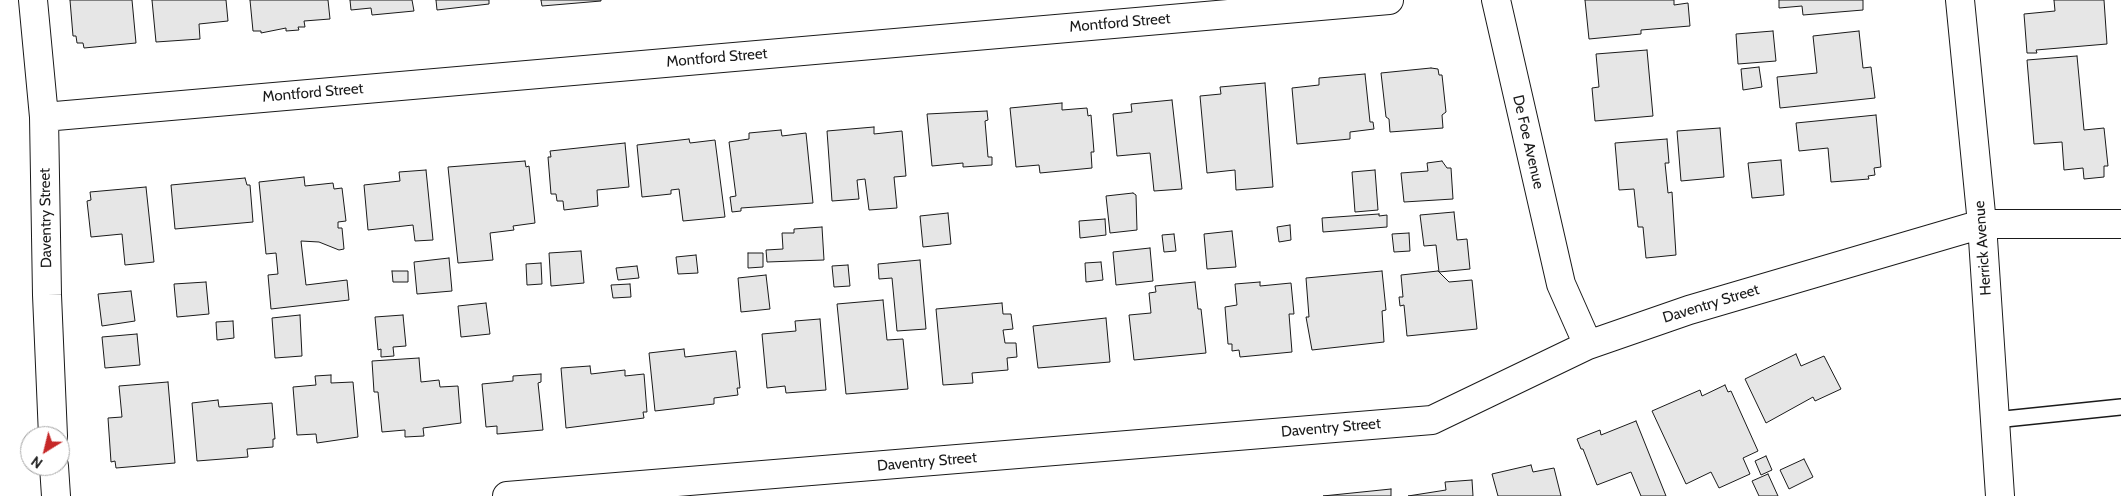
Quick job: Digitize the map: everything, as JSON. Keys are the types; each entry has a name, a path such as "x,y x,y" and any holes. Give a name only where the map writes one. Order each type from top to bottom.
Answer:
{"street":[{"name":"Daventry Street","path":"33,0 44,116 47,295 53,426"},
{"name":"Montford Street","path":"44,116 1390,0"},
{"name":"De Foe Avenue","path":"1496,0 1561,284 1588,345"},
{"name":"Herrick Avenue","path":"1960,0 1982,224 2000,496"},
{"name":"Daventry Street","path":"507,496 1432,420 1588,345 1689,310 1982,224 2121,224"},
{"path":"55,476 56,496"}],"lane":[{"path":"1995,420 2121,408"}],"building":[{"path":"70,0 132,0 136,43 84,48 83,43 77,43 76,36 73,36"},
{"path":"152,0 226,0 228,21 199,24 200,39 156,42"},
{"path":"250,0 328,0 330,19 304,21 305,27 298,27 299,30 286,31 286,28 261,33 261,31 253,31"},
{"path":"350,0 412,0 414,11 372,15 371,8 351,10"},
{"path":"436,0 489,0 489,4 437,10"},
{"path":"541,0 601,0 601,1 542,6"},
{"path":"1585,0 1674,0 1674,5 1688,3 1690,26 1641,30 1641,34 1589,39"},
{"path":"1779,0 1863,0 1863,10 1803,15 1802,6 1779,8"},
{"path":"2054,0 2104,0 2107,44 2036,50 2037,53 2027,53 2024,14 2055,11"},
{"path":"1773,31 1776,61 1738,64 1736,34"},
{"path":"1859,31 1863,68 1871,67 1875,98 1780,108 1777,77 1817,73 1813,36"},
{"path":"1647,50 1653,116 1595,121 1592,88 1599,87 1596,54"},
{"path":"2077,56 2084,130 2104,128 2108,166 2104,166 2104,177 2084,179 2083,168 2064,170 2062,142 2034,144 2027,60"},
{"path":"1759,67 1762,87 1743,90 1741,69"},
{"path":"1438,69 1439,75 1442,75 1446,112 1442,115 1443,128 1390,132 1389,119 1386,117 1381,73"},
{"path":"1365,74 1370,122 1373,122 1374,129 1350,132 1350,139 1297,144 1292,88 1319,85 1319,78"},
{"path":"1265,83 1273,187 1236,190 1235,170 1207,173 1200,96 1221,94 1220,87"},
{"path":"1172,100 1182,189 1154,191 1150,153 1117,156 1113,114 1132,112 1131,104"},
{"path":"1062,103 1062,110 1087,108 1088,116 1091,115 1094,152 1091,152 1092,168 1040,173 1039,165 1016,167 1010,108"},
{"path":"987,111 988,120 985,121 988,157 992,157 992,165 963,167 963,163 932,166 927,114"},
{"path":"1876,115 1881,167 1874,168 1875,175 1868,176 1869,179 1831,182 1828,148 1799,151 1796,123"},
{"path":"874,127 874,134 902,131 906,176 894,177 897,208 869,210 865,179 857,180 859,199 832,201 827,131"},
{"path":"1720,128 1724,177 1681,181 1677,131"},
{"path":"781,130 782,136 806,133 813,203 741,208 741,211 732,212 730,197 736,196 729,142 749,139 749,133"},
{"path":"689,139 690,143 715,140 725,217 683,221 679,189 671,190 671,194 642,197 637,145"},
{"path":"1667,139 1669,163 1665,163 1668,193 1672,192 1676,255 1646,258 1643,227 1638,227 1634,189 1619,190 1615,143"},
{"path":"625,143 629,187 597,190 598,206 564,210 563,201 557,201 556,194 551,194 548,157 551,157 550,151"},
{"path":"1781,160 1784,195 1752,198 1748,163"},
{"path":"525,161 526,167 529,166 535,223 513,226 514,230 490,233 493,260 458,263 448,167"},
{"path":"1442,161 1447,168 1451,168 1453,199 1404,202 1401,173 1428,171 1427,163"},
{"path":"426,170 433,240 415,241 413,225 368,230 364,185 400,181 399,172"},
{"path":"1375,170 1378,210 1355,212 1352,172"},
{"path":"304,177 305,186 333,183 334,189 342,188 346,221 338,222 338,228 342,228 344,249 339,250 319,242 301,241 306,285 347,280 349,300 271,309 268,275 278,274 276,253 266,254 259,182"},
{"path":"245,178 247,185 250,185 253,222 175,229 171,185"},
{"path":"146,187 154,262 125,265 122,234 91,237 87,201 91,200 90,192"},
{"path":"1133,193 1136,195 1137,230 1110,233 1106,196"},
{"path":"1454,212 1457,240 1467,239 1470,269 1439,272 1436,245 1424,246 1420,215"},
{"path":"948,213 951,244 923,247 920,216"},
{"path":"1379,214 1379,216 1387,215 1387,227 1323,232 1322,218"},
{"path":"1105,219 1106,235 1080,238 1079,221"},
{"path":"1290,225 1291,240 1279,242 1277,227"},
{"path":"822,227 824,260 767,262 766,250 783,249 782,233 794,233 794,229"},
{"path":"1232,231 1236,267 1207,269 1204,234"},
{"path":"1409,233 1410,251 1394,252 1392,234"},
{"path":"1174,234 1176,251 1164,252 1162,235"},
{"path":"1150,248 1153,281 1116,285 1113,252"},
{"path":"581,251 584,283 551,286 549,253"},
{"path":"748,253 763,253 763,267 748,268"},
{"path":"696,255 698,273 678,274 676,257"},
{"path":"449,258 452,291 417,294 414,262"},
{"path":"920,260 926,329 897,331 892,278 879,279 878,264"},
{"path":"1101,262 1103,280 1086,282 1085,263"},
{"path":"541,263 542,284 527,285 526,264"},
{"path":"848,265 850,286 834,287 832,266"},
{"path":"637,266 639,278 618,280 616,268"},
{"path":"392,271 408,271 408,282 393,282"},
{"path":"1382,271 1386,310 1382,311 1384,342 1312,350 1306,317 1309,317 1306,278"},
{"path":"1438,271 1449,282 1472,280 1477,329 1407,336 1404,305 1400,306 1399,297 1403,297 1401,275"},
{"path":"766,275 770,309 741,312 738,278"},
{"path":"206,282 209,314 177,317 174,284"},
{"path":"1195,282 1198,309 1201,309 1206,353 1134,360 1129,315 1151,313 1149,293 1156,292 1155,286"},
{"path":"1260,282 1260,286 1291,283 1294,314 1289,314 1292,352 1240,357 1239,350 1232,351 1232,344 1228,344 1225,307 1237,305 1235,284"},
{"path":"630,284 631,297 613,298 611,285"},
{"path":"131,291 135,321 102,326 98,294"},
{"path":"883,300 887,340 903,339 908,389 846,394 837,304"},
{"path":"486,303 490,334 461,337 458,306"},
{"path":"1002,303 1003,314 1011,314 1013,329 1003,330 1005,343 1016,343 1017,357 1007,358 1008,370 972,373 973,383 943,385 936,309"},
{"path":"300,315 302,356 275,358 272,318"},
{"path":"403,315 406,346 393,347 394,356 381,357 381,349 378,350 375,317"},
{"path":"1106,318 1110,362 1038,368 1033,326"},
{"path":"820,319 826,390 786,393 785,386 767,388 762,334 796,331 795,321"},
{"path":"233,321 234,338 217,340 216,322"},
{"path":"137,334 140,365 105,368 102,337"},
{"path":"684,349 685,357 736,351 740,388 737,388 738,395 714,398 714,404 655,411 649,353"},
{"path":"1796,354 1801,366 1824,356 1841,389 1815,401 1813,397 1766,423 1745,379"},
{"path":"419,358 421,382 439,380 440,387 458,386 461,423 423,428 424,436 405,437 405,430 382,432 378,392 374,392 372,361"},
{"path":"590,366 591,374 625,370 625,376 644,374 647,412 643,412 644,418 566,428 561,368"},
{"path":"541,374 541,382 538,383 543,430 497,434 497,426 486,427 482,384 513,381 513,376"},
{"path":"331,375 331,383 353,382 358,437 317,443 316,434 297,435 293,387 316,385 315,376"},
{"path":"168,382 175,463 116,468 115,461 111,462 108,418 122,417 119,386"},
{"path":"1725,385 1728,392 1731,391 1758,451 1743,458 1750,474 1719,488 1711,472 1686,484 1652,411 1700,390 1702,396"},
{"path":"218,400 219,407 272,403 275,439 273,439 273,447 247,449 248,457 197,461 192,403"},
{"path":"1636,421 1666,496 1641,496 1631,472 1597,485 1583,449 1581,449 1577,439 1600,430 1601,435"},
{"path":"1766,456 1772,470 1761,475 1755,461"},
{"path":"1804,459 1813,477 1789,489 1780,470"},
{"path":"1531,465 1533,472 1554,468 1561,496 1498,496 1492,474"},
{"path":"1768,474 1778,496 1759,496 1752,481"},
{"path":"1472,480 1473,496 1408,496 1446,490 1445,482"},
{"path":"1391,489 1391,496 1323,496"}]}
